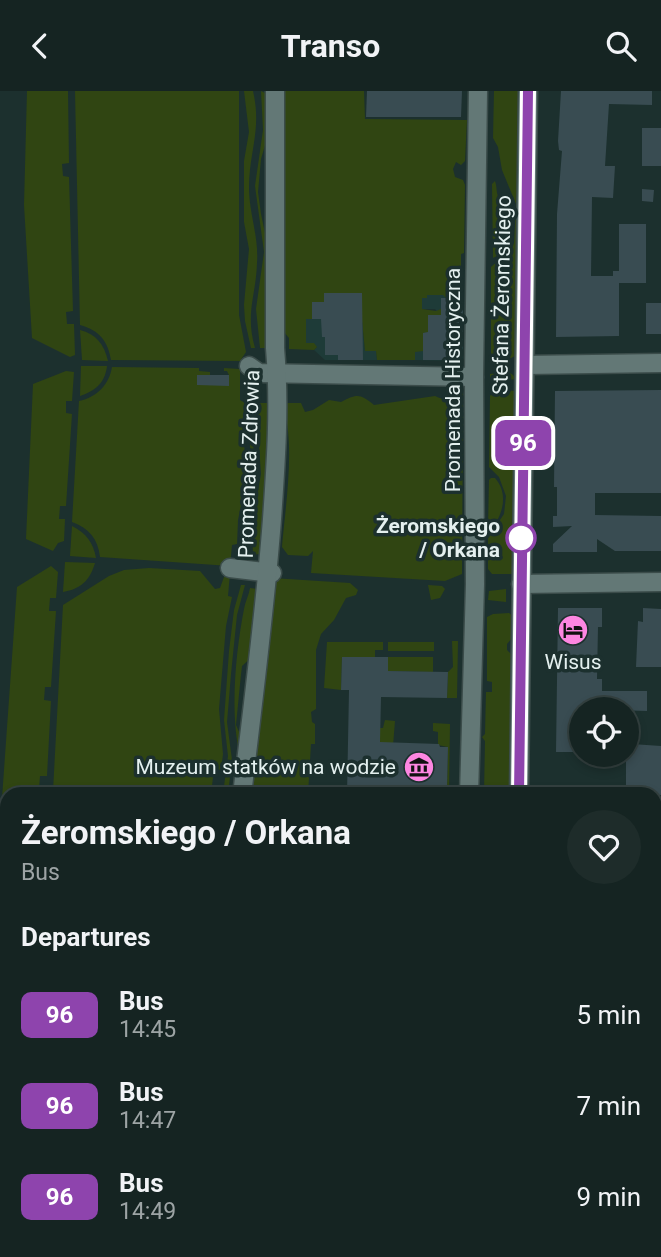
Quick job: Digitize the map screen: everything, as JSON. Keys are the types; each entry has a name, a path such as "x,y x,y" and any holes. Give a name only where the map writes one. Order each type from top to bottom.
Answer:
{"street":[{"name":"Promenada Zdrowia","path":"243,787 270,573 276,471 275,91"},
{"name":"Promenada Historyczna","path":"468,787 475,584 474,377 478,91"},
{"name":"Stefana Żeromskiego","path":"519,787 528,91"},
{"path":"525,365 661,363"},
{"path":"249,366 259,373 277,374 474,377"},
{"path":"230,568 270,573"},
{"path":"521,584 661,582"}],"shaded area":[{"path":"463,293 463,361 415,360 415,351 428,328 428,315 440,315 435,309 422,309 421,298 427,295"},
{"path":"312,302 362,320 365,351 376,351 377,360 325,360 314,350 317,347 306,343 306,319"}],"green space":[{"path":"27,91 68,91 69,163 62,164 63,176 69,177 73,311 66,312 67,324 74,324 75,355 70,357 32,338 24,205"},
{"path":"75,91 239,91 239,315 246,352 240,361 111,360 102,337 80,325"},
{"path":"244,91 253,91 256,117 249,188 257,253 251,314 255,348 251,348 244,305 249,249 244,222 244,161 249,132"},
{"path":"261,91 269,95 266,142 261,159 258,192 269,252 269,348 260,348 256,309 264,252 255,186 263,130"},
{"path":"281,91 364,91 365,119 467,120 465,161 461,165 456,162 453,169 455,177 463,180 465,185 461,287 456,294 447,295 446,298 443,295 427,295 427,298 422,298 422,309 441,309 441,315 429,315 428,328 435,332 423,333 423,351 415,352 415,360 377,360 376,351 365,351 362,320 324,302 312,302 312,319 306,319 306,343 314,343 317,347 314,350 289,349 289,338 284,332 284,284 281,271"},
{"path":"494,91 520,91 517,355 495,360 491,354 491,267 514,243 516,204 493,138"},
{"path":"495,181 498,197 509,223 511,238 509,246 493,258 492,184"},
{"path":"80,330 91,334 98,341 108,361 82,360"},
{"path":"81,366 107,366 98,385 80,396"},
{"path":"112,367 199,368 199,371 210,372 210,385 229,375 224,368 240,369 240,400 245,403 242,424 245,454 243,496 237,544 232,545 230,566 100,557 92,535 72,522 79,401 91,397 101,389"},
{"path":"66,371 74,372 72,401 66,401 66,413 72,414 66,506 60,506 59,519 65,519 64,541 58,543 53,551 26,539 33,384"},
{"path":"509,372 518,379 494,381 490,377 490,374"},
{"path":"495,390 517,391 513,574 492,574 488,569 488,538 504,514 506,496 499,477 489,467 490,396"},
{"path":"463,393 462,574 445,581 311,573 313,551 308,556 288,555 282,547 289,453 286,417 281,403 301,403 305,412 329,400 341,402 354,396 365,398 374,405 435,396 448,399"},
{"path":"250,403 253,403 251,421 255,474 246,534 247,554 244,555 244,524 252,474 248,421"},
{"path":"260,403 267,403 269,430 264,534 259,541 262,545 262,556 253,556 252,524 261,474 257,418"},
{"path":"495,478 499,484 503,505 498,518 488,530 489,480"},
{"path":"72,526 88,539 96,558 70,556"},
{"path":"65,562 95,563 84,583 63,592"},
{"path":"51,566 58,572 56,598 50,598 49,611 56,611 51,687 45,687 44,700 51,701 47,776 40,776 39,787 3,787 17,587"},
{"path":"149,568 200,571 215,589 220,588 224,577 230,573 228,596 232,597 226,626 219,709 223,754 221,770 214,769 212,787 53,787 63,605 109,576 124,570"},
{"path":"272,578 350,583 358,590 356,595 346,598 334,620 321,634 316,650 316,709 311,712 312,722 315,724 315,744 311,744 308,787 250,787"},
{"path":"241,585 245,585 237,615 227,722 232,760 229,787 224,787 228,756 224,720 234,610"},
{"path":"428,585 442,586 445,589 440,598 431,600"},
{"path":"250,588 258,589 254,655 242,666 236,725 244,743 239,751 236,735 235,680 241,625"},
{"path":"506,589 506,602 488,600 489,591"},
{"path":"509,613 513,616 512,638 507,644 507,650 512,655 511,787 484,787 485,741 482,737 485,734 486,692 492,692 492,682 487,681 487,617"},
{"path":"452,641 458,641 457,698 447,698 448,672 453,667"},
{"path":"327,642 383,642 383,650 375,650 375,657 342,657 341,690 324,688"},
{"path":"388,642 434,642 434,651 388,651"},
{"path":"388,657 433,657 433,672 388,671"},
{"path":"385,720 395,721 393,746 378,746 379,728 383,728"},
{"path":"433,723 450,724 449,787 448,747 438,745 438,732 433,731"}],"building":[{"path":"367,91 462,91 461,117 366,117"},
{"path":"561,91 652,91 652,105 609,104 605,166 615,166 613,198 592,197 591,276 613,276 613,271 619,271 619,224 646,224 646,283 619,283 619,336 556,337 557,214 562,151 559,150 558,141"},
{"path":"642,128 661,128 661,166 642,166"},
{"path":"642,189 654,190 653,202 642,201"},
{"path":"324,293 362,293 363,360 338,360 338,355 325,355 321,319 312,319 312,302 324,302"},
{"path":"450,295 463,295 462,360 423,360 423,333 428,332 428,315 441,315 441,298 451,298"},
{"path":"646,303 661,303 661,334 646,334"},
{"path":"197,375 229,375 229,386 197,385"},
{"path":"661,390 661,493 595,493 595,515 661,516 661,551 615,551 597,539 597,552 553,552 553,544 572,526 553,527 553,516 557,516 557,487 554,487 555,391"},
{"path":"558,608 602,608 602,627 598,627 597,679 602,679 602,691 647,691 647,711 639,711 639,697 569,697 569,752 556,752"},
{"path":"643,608 661,609 661,667 636,667 638,621 643,622"},
{"path":"342,657 388,657 388,671 448,672 447,698 381,697 380,742 439,744 440,747 448,747 447,787 347,787 349,690 341,690"},
{"path":"639,744 661,746 661,787 626,787 626,767 639,767"}],"bus line":[{"name":"96","path":"519,787 528,91"}],"place":[{"name":"Żeromskiego / Orkana","path":"521,538"},
{"name":"Wisus","path":"573,630"},
{"name":"Muzeum statków na wodzie","path":"419,767"}]}
